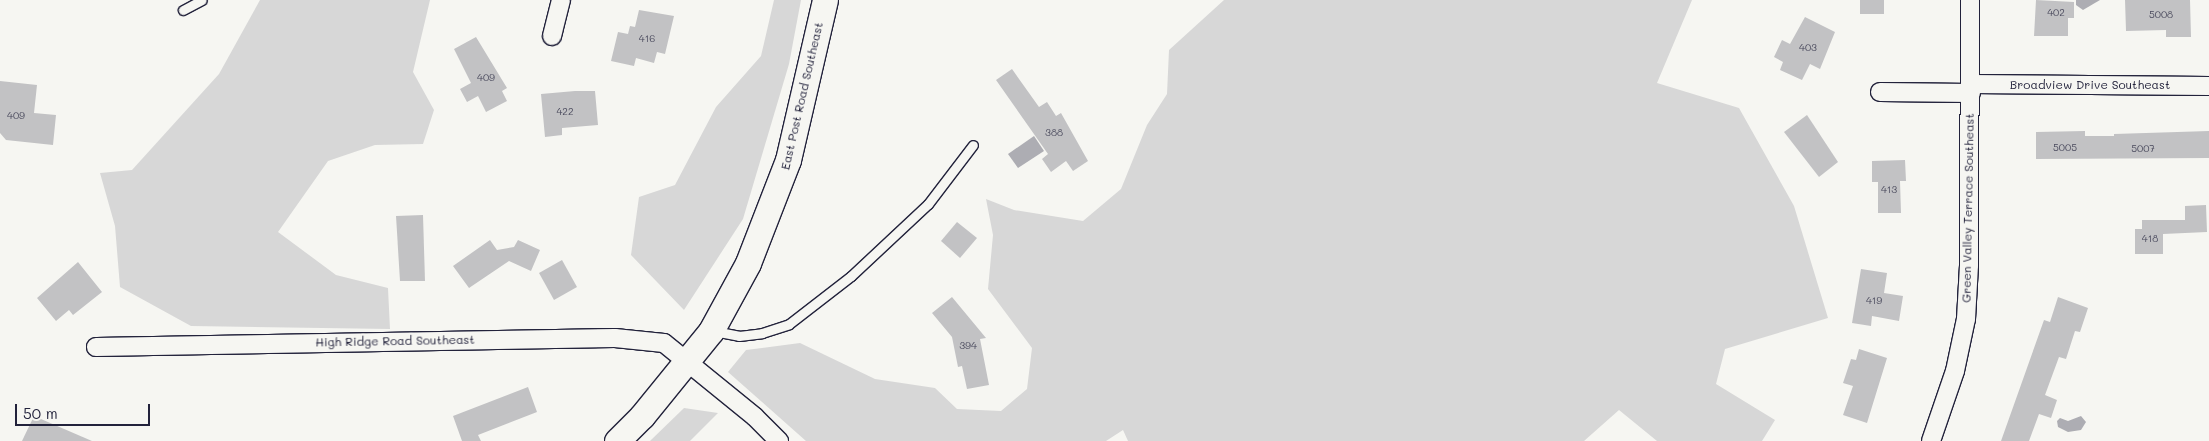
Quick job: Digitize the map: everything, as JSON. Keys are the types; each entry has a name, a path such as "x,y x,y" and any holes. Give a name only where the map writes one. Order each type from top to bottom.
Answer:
{"main road":[{"name":"East Post Road Southeast","path":"617,441 686,363 711,331 748,263 777,194 798,125 825,0"}],"street":[{"path":"552,36 561,0"},
{"name":"Green Valley Terrace Southeast","path":"1931,441 1955,371 1966,319 1970,265 1970,0"},
{"name":"Broadview Drive Southeast","path":"1880,92 1970,88 2209,86"},
{"name":"High Ridge Road Southeast","path":"96,347 615,338 664,343 686,363 755,417 778,441"}],"lane":[{"path":"184,10 202,0"},
{"path":"711,331 739,336 762,333 789,324 851,276 928,204 973,145"}],"shaded area":[{"path":"260,0 430,0 413,72 434,110 423,144 375,145 328,161 278,232 336,275 388,288 390,329 191,326 120,287 115,226 100,173 132,170 219,74"},
{"path":"774,0 801,0 789,64 743,219 684,310 631,255 639,197 675,185 716,107 761,56"},
{"path":"1224,0 1692,0 1657,83 1739,108 1794,206 1828,318 1725,349 1716,384 1775,420 1762,441 1657,441 1619,410 1584,441 1128,441 1123,430 1106,441 806,441 728,372 746,350 800,343 875,379 935,388 957,409 1001,411 1027,389 1032,348 988,289 993,235 986,199 1014,210 1083,221 1121,189 1147,125 1167,94 1169,50"},
{"path":"2076,0 2100,0 2083,10 2076,5"},
{"path":"1034,136 1044,151 1018,168 1008,154"},
{"path":"684,408 718,413 690,441 650,441"},
{"path":"2081,416 2086,422 2081,430 2068,432 2058,427 2057,421 2060,418 2068,421"}],"building":[{"path":"1860,0 1884,0 1884,14 1860,14"},
{"path":"2036,0 2074,2 2074,18 2068,18 2068,36 2034,36"},
{"path":"2125,0 2190,0 2191,37 2166,37 2166,30 2126,31"},
{"path":"639,10 674,16 665,54 657,52 654,63 636,58 634,66 611,61 618,32 628,34 630,26 635,27"},
{"path":"1805,17 1835,32 1820,69 1810,64 1802,80 1780,70 1783,62 1774,57 1782,40 1790,44"},
{"path":"476,37 507,88 502,91 507,101 486,112 478,96 467,102 460,89 471,83 454,49"},
{"path":"1012,69 1039,107 1047,102 1056,116 1061,113 1088,161 1073,171 1066,161 1051,172 1042,159 1048,154 996,80"},
{"path":"0,81 37,85 34,113 56,115 53,145 6,140 0,133"},
{"path":"595,91 598,125 562,128 562,135 545,137 541,94"},
{"path":"1807,115 1838,162 1819,177 1784,132"},
{"path":"2085,131 2085,136 2114,136 2114,134 2209,131 2209,158 2036,159 2036,132"},
{"path":"1905,160 1906,181 1900,181 1901,213 1878,213 1878,182 1872,182 1872,161"},
{"path":"2206,205 2207,232 2163,234 2163,254 2135,254 2135,229 2142,229 2142,220 2185,220 2185,206"},
{"path":"423,215 425,281 400,281 396,216"},
{"path":"957,222 977,238 960,258 941,241"},
{"path":"490,240 497,250 514,247 518,240 540,250 531,271 509,261 469,288 453,266"},
{"path":"562,260 577,287 554,300 539,273"},
{"path":"78,262 102,292 73,315 69,310 56,321 37,298"},
{"path":"1861,269 1887,273 1884,293 1903,296 1899,321 1872,316 1871,326 1852,323"},
{"path":"952,297 986,338 980,339 989,385 967,389 962,366 958,367 952,337 932,313"},
{"path":"2058,297 2088,308 2080,332 2075,331 2066,359 2059,357 2045,395 2057,400 2051,418 2039,414 2029,441 2001,441 2044,320 2050,322"},
{"path":"1859,349 1887,358 1867,423 1843,415 1853,386 1843,383 1851,359 1856,360"},
{"path":"528,387 537,412 478,435 481,441 462,441 453,416"},
{"path":"34,416 92,441 22,441"}]}
